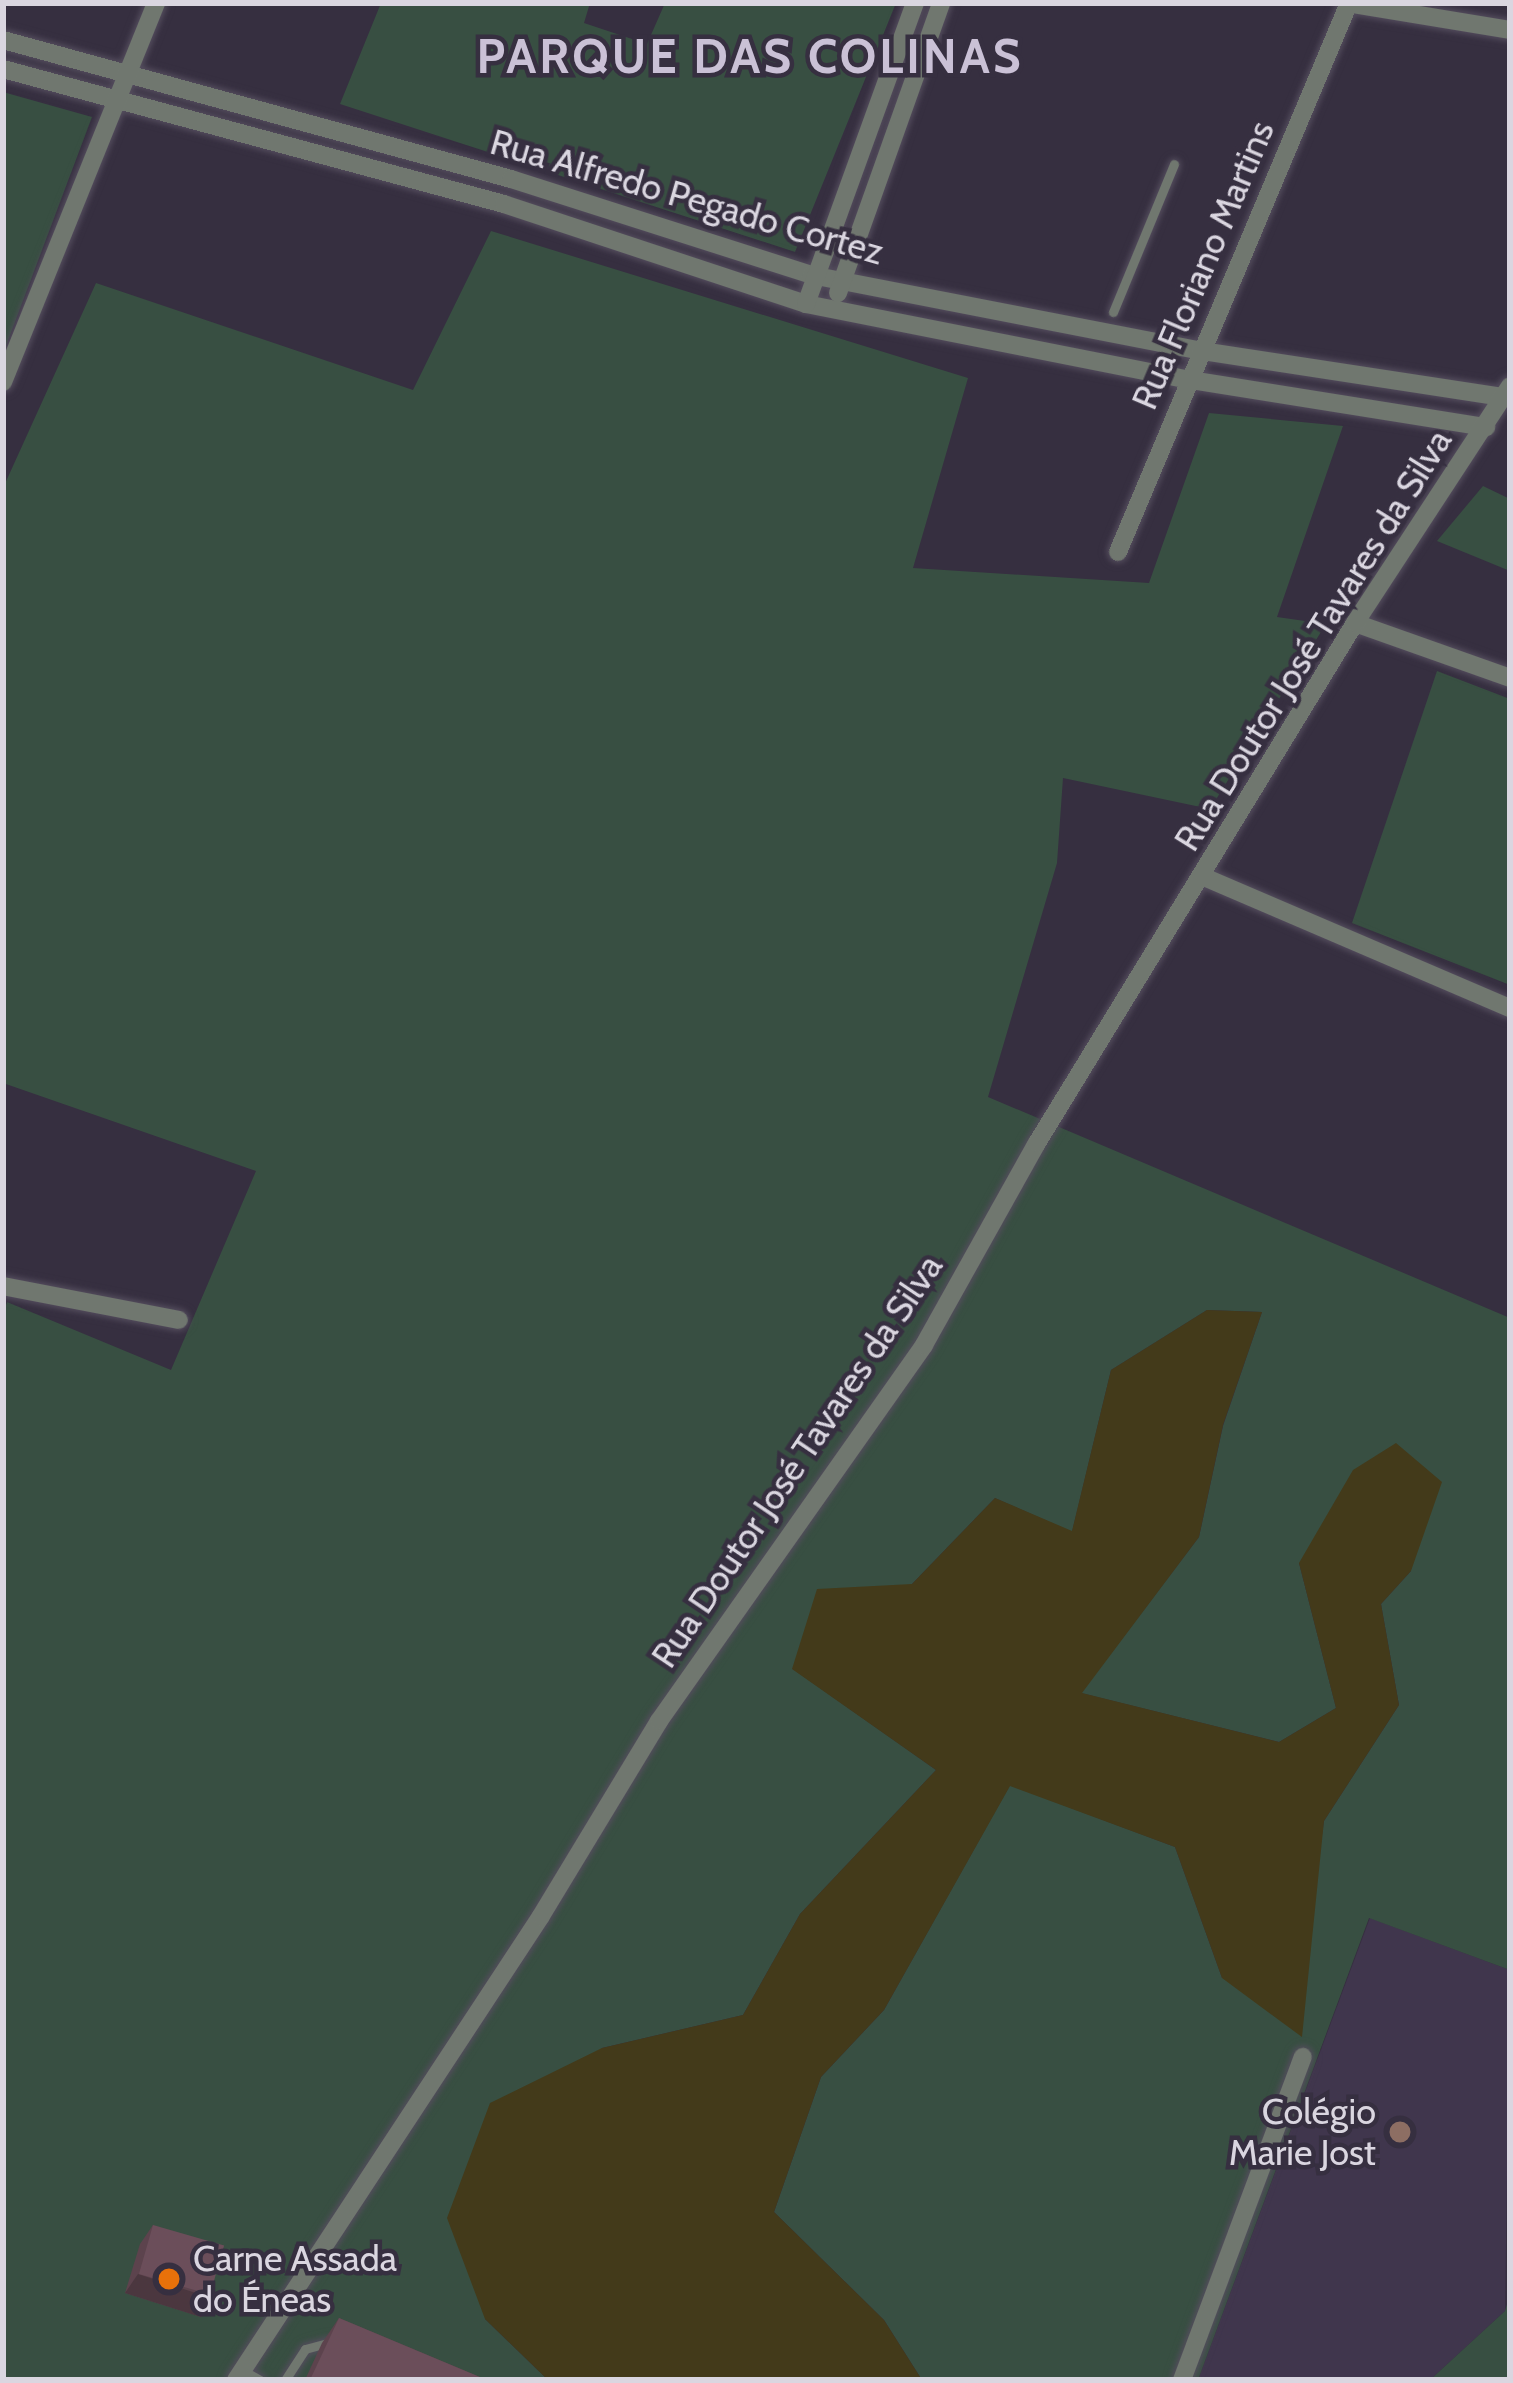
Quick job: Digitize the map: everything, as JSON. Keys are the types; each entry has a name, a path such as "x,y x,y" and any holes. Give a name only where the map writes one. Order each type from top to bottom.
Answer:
{"street":[{"path":"3,382 156,3"},
{"path":"806,304 811,275 915,3"},
{"path":"836,310 840,281 941,3"},
{"path":"1348,3 1510,30"},
{"name":"Rua Floriano Martins","path":"1118,552 1348,3"},
{"name":"Rua Alfredo Pegado Cortez","path":"3,40 129,70 511,179 811,275 1202,351 1507,392"},
{"name":"Rua Alfredo Pegado Cortez","path":"3,69 504,204 806,304 1191,380 1486,427"},
{"path":"504,204 511,179"},
{"path":"1105,332 1113,312"},
{"name":"Rua Doutor José Tavares da Silva","path":"246,2376 541,1916 659,1721 924,1345 1037,1143 1204,877 1355,623 1507,392"},
{"path":"1355,623 1510,679"},
{"path":"1204,877 1510,1008"},
{"path":"3,1286 179,1320"},
{"path":"1182,2380 1303,2057"}],"lane":[{"path":"1113,312 1174,164"},
{"path":"285,2380 314,2342 340,2345"}],"shaded area":[{"name":"Colégio Marie Jost","path":"1370,1918 1510,1970 1505,2311 1430,2380 1198,2380"}],"green space":[{"path":"381,3 590,3 584,23 647,44 665,3 896,3 795,252 340,104"},
{"path":"3,92 92,117 3,354"},
{"path":"491,231 968,378 913,568 1149,583 1209,413 1343,426 1277,617 1326,624 1210,809 1063,778 1057,863 988,1097 1510,1318 1510,1970 1369,1918 1198,2380 922,2380 884,2320 774,2212 821,2077 884,2010 1010,1785 1175,1847 1222,1978 1312,1907 1324,1821 1399,1705 1381,1604 1411,1571 1299,1563 1336,1708 1279,1742 1081,1693 1199,1537 1223,1426 1262,1312 1207,1310 1111,1370 1072,1532 995,1498 912,1584 793,1669 936,1770 800,1914 743,2015 602,2048 485,2319 548,2380 3,2380 3,1314 7,1302 171,1370 256,1171 3,1083 3,488 96,283 413,390"},
{"path":"1483,486 1510,499 1510,571 1437,541"},
{"path":"1437,671 1510,699 1510,985 1352,923"},
{"path":"1510,2294 1510,2380 1430,2380 1505,2311"}],"sand":[{"path":"1207,1310 1262,1312 1223,1425 1199,1537 1082,1693 1279,1742 1336,1708 1299,1563 1353,1470 1396,1443 1442,1482 1411,1571 1381,1604 1399,1705 1324,1821 1302,2037 1222,1978 1175,1847 1010,1786 884,2010 821,2077 774,2212 884,2320 922,2380 548,2380 485,2319 447,2218 490,2103 602,2048 743,2015 800,1914 936,1770 792,1669 817,1589 912,1584 995,1498 1072,1531 1111,1370"}],"building":[{"path":"153,2225 224,2245 210,2294 139,2274"},
{"path":"339,2318 487,2380 310,2380"}],"place":[{"name":"Colégio Marie Jost","path":"1400,2132"},
{"name":"Carne Assada do Éneas","path":"169,2279"}],"district":[{"name":"PARQUE DAS COLINAS","path":"750,57"}]}
